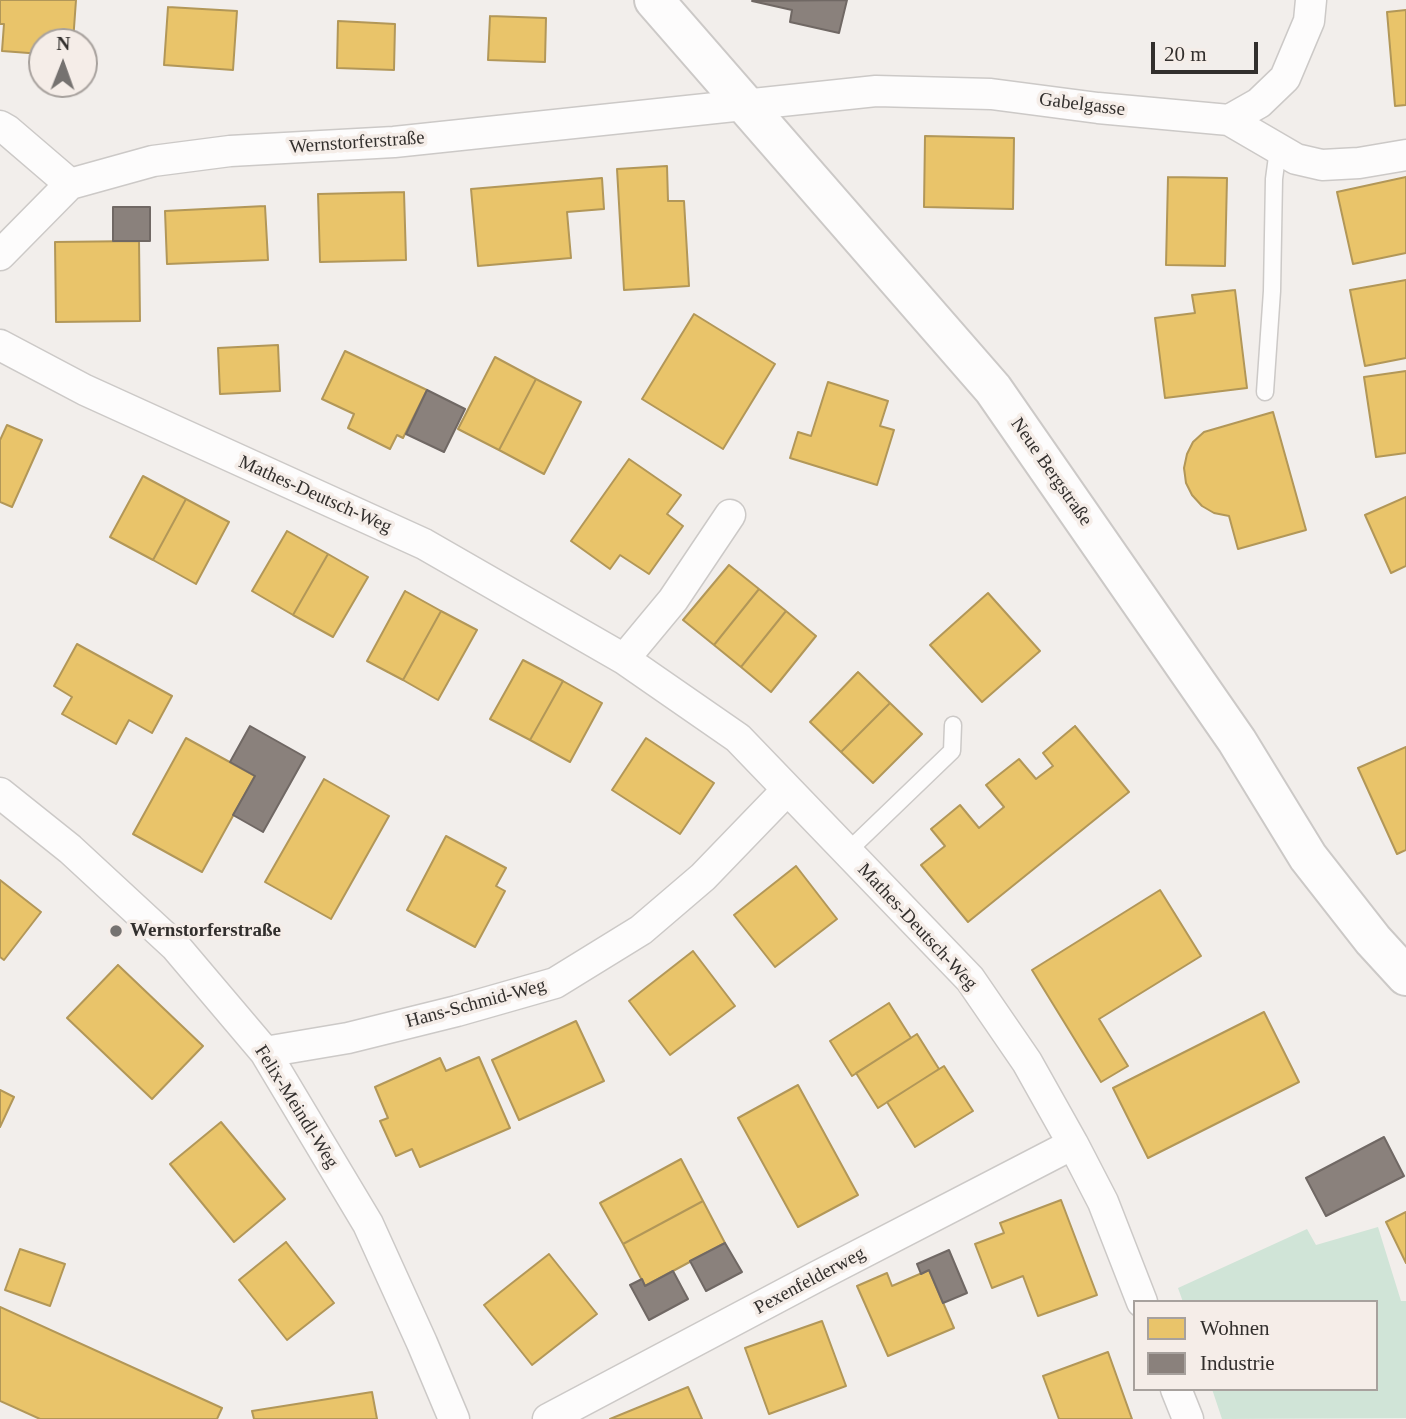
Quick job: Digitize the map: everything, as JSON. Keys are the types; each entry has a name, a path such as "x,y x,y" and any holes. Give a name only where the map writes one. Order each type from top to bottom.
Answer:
{"street":[{"name":"Neue Bergstraße","path":"654,0 993,389 1237,741 1308,857 1373,940 1406,976"},
{"path":"1229,120 1259,103 1286,78 1309,21 1311,0"},
{"name":"Gabelgasse","path":"746,106 876,90 978,93 1229,120 1296,159 1322,164 1359,163 1406,155"},
{"name":"Wernstorferstraße","path":"70,184 153,162 230,152 394,142 746,106"},
{"path":"0,126 70,184 0,255"},
{"name":"Mathes-Deutsch-Weg","path":"0,345 85,390 424,544 624,659 738,738 970,979 1027,1062 1073,1144 1103,1202 1141,1300"},
{"path":"624,659 673,600 730,515"},
{"name":"Hans-Schmid-Weg","path":"265,1052 348,1038 457,1012 555,983 640,930 702,877 787,790"},
{"name":"Felix-Meindl-Weg","path":"0,793 70,849 176,947 265,1052 368,1224 454,1419"},
{"name":"Pexenfelderweg","path":"548,1419 1073,1144"},
{"path":"1177,1391 1188,1419"}],"lane":[{"path":"1265,392 1272,291 1274,179 1278,149"},
{"path":"847,852 952,751 953,725"}],"green space":[{"path":"1378,1227 1401,1301 1406,1301 1406,1418 1222,1419 1213,1391 1378,1391 1378,1300 1182,1300 1178,1288 1307,1229 1316,1245"}],"building: Wohnen":[{"path":"0,0 76,0 74,28 28,28 28,53 2,51 4,24 0,24"},
{"path":"168,7 237,11 233,70 164,65"},
{"path":"1406,10 1406,105 1395,106 1387,12"},
{"path":"490,16 546,18 545,62 488,60"},
{"path":"338,21 395,24 394,70 337,68"},
{"path":"925,136 1014,138 1013,209 924,207"},
{"path":"667,166 668,201 684,201 689,286 624,290 617,169"},
{"path":"1168,177 1227,178 1225,266 1166,265"},
{"path":"1406,177 1406,253 1353,264 1337,192"},
{"path":"602,178 604,209 567,212 571,258 478,266 471,189"},
{"path":"404,192 406,260 320,262 318,194"},
{"path":"265,206 268,260 167,264 165,211"},
{"path":"139,241 140,321 56,322 55,242"},
{"path":"1406,280 1406,358 1365,366 1350,290"},
{"path":"1235,290 1247,388 1165,398 1155,318 1195,313 1192,295"},
{"path":"694,314 775,364 723,449 642,399"},
{"path":"278,345 280,391 220,394 218,348"},
{"path":"345,351 427,390 403,438 397,435 390,449 348,428 354,414 322,399"},
{"path":"495,357 536,379 499,450 458,429"},
{"path":"1406,371 1406,453 1376,457 1364,377"},
{"path":"536,379 581,402 544,474 499,450"},
{"path":"828,382 888,401 880,426 894,430 877,485 790,458 798,432 811,436"},
{"path":"1273,412 1306,530 1238,549 1229,516 1214,513 1202,506 1192,495 1186,483 1184,468 1187,454 1193,442 1204,432"},
{"path":"7,425 42,440 12,507 0,502 0,440"},
{"path":"629,459 681,495 667,514 683,526 649,574 620,555 610,569 571,541"},
{"path":"143,476 186,499 153,560 110,537"},
{"path":"1406,497 1406,566 1391,573 1365,515"},
{"path":"186,499 229,522 196,584 153,560"},
{"path":"287,531 328,554 293,615 252,591"},
{"path":"328,554 368,577 333,637 293,615"},
{"path":"729,565 759,589 714,645 683,620"},
{"path":"759,589 786,611 741,667 714,645"},
{"path":"405,591 441,611 403,680 367,661"},
{"path":"988,593 1040,651 982,702 930,645"},
{"path":"441,611 477,630 438,700 403,680"},
{"path":"786,611 816,636 771,692 741,667"},
{"path":"77,644 172,696 152,733 129,720 116,744 62,714 72,697 54,686"},
{"path":"523,660 563,681 530,740 490,719"},
{"path":"858,672 890,703 841,752 810,722"},
{"path":"563,681 602,703 570,762 530,740"},
{"path":"890,703 922,734 873,783 841,752"},
{"path":"1075,726 1129,792 968,922 921,865 945,846 931,829 960,805 979,828 1004,807 986,785 1019,759 1036,779 1053,766 1043,753"},
{"path":"186,738 255,776 202,872 133,834"},
{"path":"646,738 714,783 680,834 612,790"},
{"path":"1406,747 1406,850 1397,854 1358,768"},
{"path":"324,779 389,816 331,919 265,882"},
{"path":"446,836 506,868 496,886 505,891 475,947 407,910"},
{"path":"796,866 837,919 775,967 734,915"},
{"path":"0,880 41,912 4,960 0,957"},
{"path":"1160,890 1201,956 1099,1019 1128,1066 1101,1082 1032,970"},
{"path":"693,951 735,1006 670,1055 629,1001"},
{"path":"118,965 203,1046 152,1099 67,1018"},
{"path":"889,1003 911,1038 852,1076 830,1041"},
{"path":"1264,1012 1299,1082 1148,1158 1113,1088"},
{"path":"576,1021 604,1081 519,1120 492,1060"},
{"path":"917,1034 939,1069 878,1108 856,1073"},
{"path":"479,1057 510,1128 420,1167 412,1149 396,1156 380,1121 388,1118 375,1087 440,1058 446,1071"},
{"path":"944,1066 973,1111 915,1147 887,1102"},
{"path":"798,1085 858,1195 798,1227 738,1118"},
{"path":"0,1090 14,1097 0,1127"},
{"path":"221,1122 285,1199 234,1242 170,1164"},
{"path":"681,1159 703,1201 623,1244 600,1203"},
{"path":"1061,1200 1097,1295 1038,1316 1023,1276 992,1288 975,1244 1004,1233 1000,1223"},
{"path":"703,1201 725,1243 645,1286 623,1244"},
{"path":"1406,1212 1406,1263 1386,1222"},
{"path":"286,1242 334,1303 287,1340 239,1280"},
{"path":"20,1249 65,1264 50,1306 5,1290"},
{"path":"549,1254 597,1314 532,1365 484,1305"},
{"path":"929,1270 954,1328 888,1356 857,1286 887,1273 892,1286"},
{"path":"0,1307 222,1408 217,1419 40,1419 0,1401"},
{"path":"822,1321 846,1386 769,1414 745,1348"},
{"path":"1108,1352 1132,1419 1059,1419 1043,1376"},
{"path":"688,1387 702,1419 610,1419"},
{"path":"372,1392 377,1419 254,1419 252,1411"}],"building: Industrie":[{"path":"847,0 839,33 790,22 792,10 752,1"},
{"path":"113,207 150,207 150,241 113,241"},
{"path":"427,390 465,409 444,452 406,434"},
{"path":"250,726 305,757 263,832 233,815 255,776 230,762"},
{"path":"1384,1137 1404,1176 1326,1216 1306,1178"},
{"path":"725,1243 742,1272 706,1291 690,1261"},
{"path":"949,1250 967,1293 943,1303 929,1270 921,1274 917,1264"},
{"path":"673,1271 688,1299 649,1320 630,1285 642,1279 645,1286"}],"place":[{"name":"Wernstorferstraße","path":"116,931"}]}
